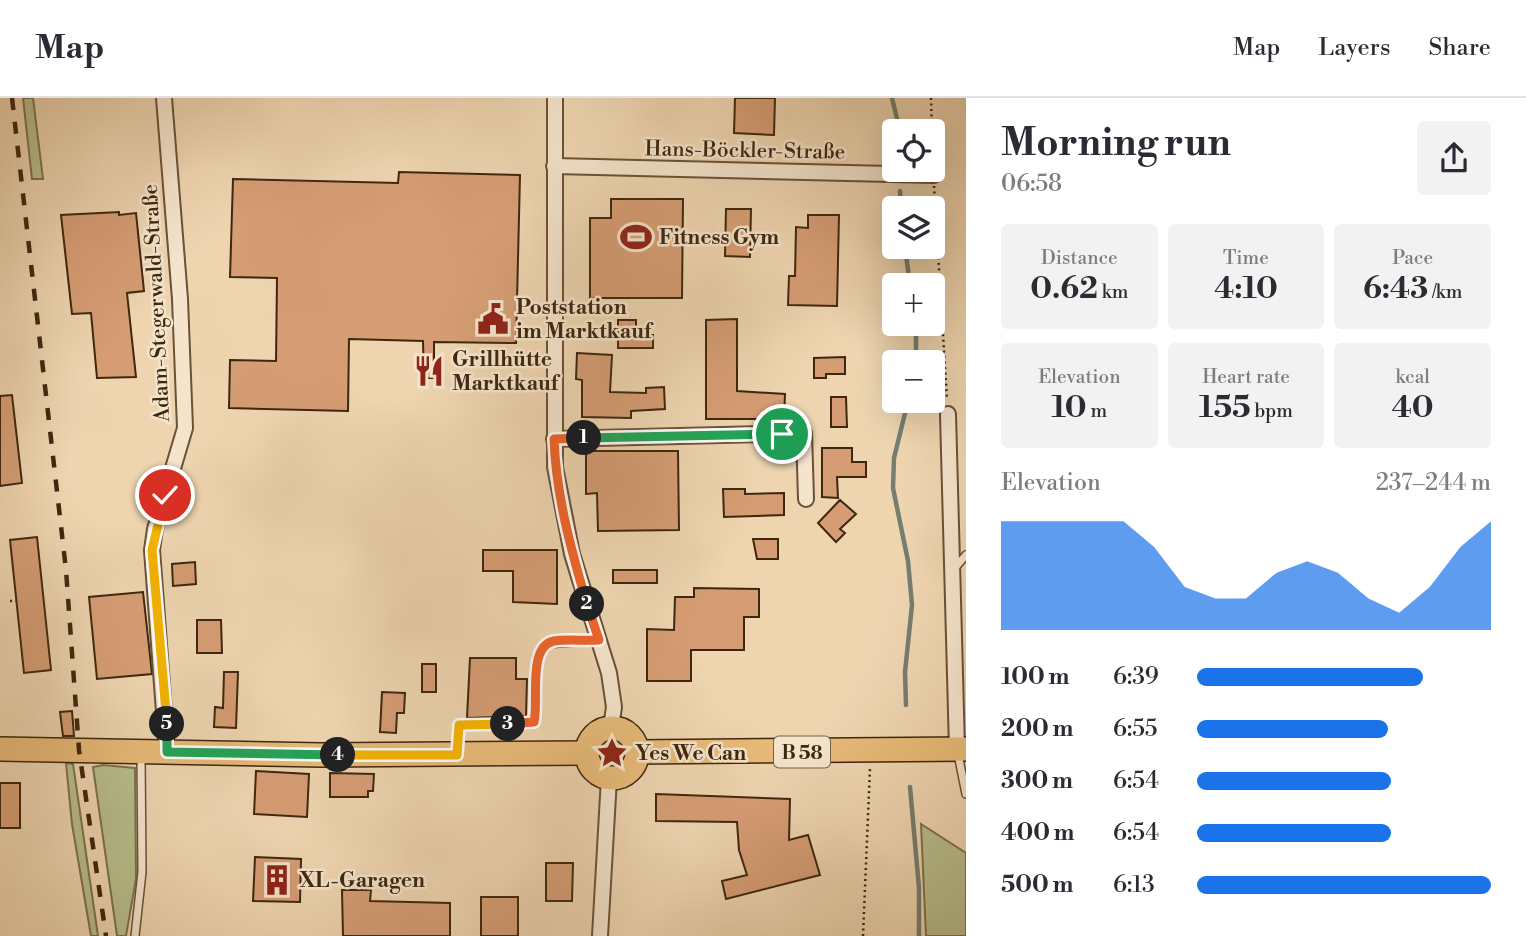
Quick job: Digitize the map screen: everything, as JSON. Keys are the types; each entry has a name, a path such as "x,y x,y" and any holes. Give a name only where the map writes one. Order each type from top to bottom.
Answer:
{"main road":[{"path":"611,727 630,735 637,752 628,772 609,778 593,770 587,753 594,735 611,727"},
{"path":"0,749 457,755 587,753"},
{"name":"B 58","path":"637,752 870,752 962,749"}],"street":[{"name":"Adam-Stegerwald-Straße","path":"164,98 180,299 185,428 152,550 167,752"},
{"path":"555,98 555,467 572,554 613,691 611,727"},
{"name":"Hans-Böckler-Straße","path":"554,166 882,174"},
{"path":"948,414 962,749"},
{"path":"554,439 804,433 806,499"},
{"path":"600,936 609,778"}],"lane":[{"path":"953,570 966,555"},
{"path":"457,755 457,727 461,724 534,722 537,661 546,644 599,640"},
{"path":"962,749 966,794"},
{"path":"135,936 142,872 141,751"}],"path":[{"path":"931,98 932,119"},
{"path":"934,182 948,414"},
{"path":"10,601 17,601"},
{"path":"863,936 870,752"}],"green space":[{"path":"23,98 33,98 43,179 32,179"},
{"path":"610,738 621,743 626,754 621,765 610,770 599,765 594,754 599,743"},
{"path":"66,763 73,764 98,936 91,936 72,824"},
{"path":"103,765 135,768 136,879 126,936 117,936 93,767"},
{"path":"921,824 966,853 966,936 926,936"}],"building":[{"path":"735,98 775,98 774,135 734,133"},
{"path":"399,172 520,175 516,343 434,342 434,378 424,378 423,341 349,339 348,411 229,408 230,360 276,361 277,278 230,277 233,179 398,183"},
{"name":"Fitness Gym","path":"611,199 683,199 682,298 590,298 590,218 611,218"},
{"path":"726,209 751,209 750,257 725,256"},
{"path":"119,212 119,215 136,213 144,291 127,293 136,377 97,378 91,313 72,314 61,215"},
{"path":"808,215 839,215 837,306 788,305 789,276 795,276 796,227 808,228"},
{"path":"737,319 737,391 785,394 784,419 706,419 706,320"},
{"path":"618,320 636,320 636,335 653,335 653,348 618,348"},
{"path":"577,353 612,355 610,392 646,393 646,388 664,387 665,409 631,411 631,418 582,417 582,380 576,379"},
{"path":"845,357 845,374 826,374 826,378 814,378 814,358"},
{"path":"12,395 22,483 0,486 0,396"},
{"path":"831,397 846,397 847,427 831,427"},
{"path":"822,448 852,448 852,462 866,462 866,477 837,477 838,498 822,497"},
{"path":"586,451 678,451 679,530 598,531 597,493 586,494"},
{"path":"723,489 745,489 745,494 784,493 784,515 724,517"},
{"path":"840,500 856,514 840,529 845,533 836,542 818,523"},
{"path":"37,537 51,670 24,673 10,540"},
{"path":"753,539 778,539 778,559 757,559"},
{"path":"483,550 557,550 557,604 513,602 513,571 483,571"},
{"path":"195,562 196,584 173,586 172,564"},
{"path":"613,570 657,570 657,583 613,583"},
{"path":"694,588 759,589 759,617 744,617 744,650 691,650 691,681 647,681 647,629 674,630 675,597 694,597"},
{"path":"143,592 152,674 97,679 89,597"},
{"path":"197,620 221,620 222,653 197,653"},
{"path":"470,658 516,658 516,679 527,679 526,716 467,718"},
{"path":"422,664 436,664 436,692 422,692"},
{"path":"224,672 238,672 236,728 214,727 215,707 223,708"},
{"path":"382,692 405,693 404,713 397,713 396,733 380,732"},
{"path":"72,711 74,736 63,736 60,712"},
{"path":"256,771 309,774 307,817 254,814"},
{"path":"330,773 374,774 373,791 368,791 368,797 330,797"},
{"path":"0,783 20,783 20,828 0,828"},
{"path":"656,794 790,799 789,840 808,835 820,875 726,899 722,881 747,875 739,850 737,822 656,821"},
{"name":"XL-Garagen","path":"255,857 301,859 300,902 253,901"},
{"path":"546,863 573,863 572,901 546,901"},
{"path":"342,890 371,890 370,901 450,903 450,936 343,936"},
{"path":"481,897 518,897 518,936 481,936"}],"waterway":[{"path":"892,98 897,119"},
{"path":"900,191 900,196"},
{"path":"907,259 908,273"},
{"path":"916,336 916,350"},
{"path":"905,413 894,458 893,488 908,561 912,605 905,672 906,705"},
{"path":"910,787 919,888 919,936"}],"railway":[{"path":"12,98 66,570 79,750 106,936"}],"place":[{"name":"Fitness Gym","path":"636,237"},
{"name":"Poststation im Marktkauf","path":"493,319"},
{"name":"Grillhütte Marktkauf","path":"429,371"},
{"name":"Yes We Can","path":"612,753"},
{"name":"XL-Garagen","path":"277,880"}],"route":[{"path":"165,495 152,550 154,599 167,723 167,752 457,755 457,727 461,724 534,722 537,661 546,644 553,641 599,640 572,554 555,467 554,439 782,434"}]}
